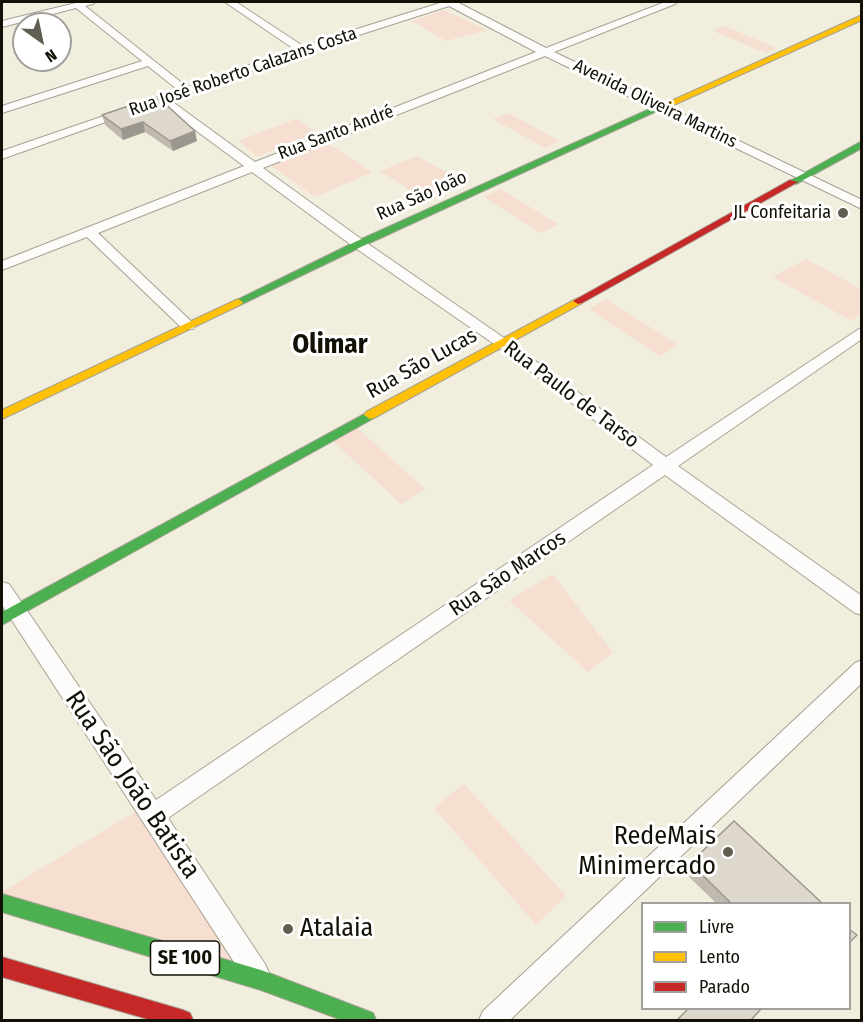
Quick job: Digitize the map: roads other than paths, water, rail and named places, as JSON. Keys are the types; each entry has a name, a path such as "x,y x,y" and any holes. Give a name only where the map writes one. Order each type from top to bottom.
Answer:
{"street":[{"path":"2,24 92,2"},
{"path":"230,2 302,50"},
{"name":"Rua José Roberto Calazans Costa","path":"2,155 302,50 450,2"},
{"name":"Avenida Oliveira Martins","path":"450,2 545,52 861,205"},
{"name":"Rua Santo André","path":"2,266 252,165 672,2"},
{"path":"78,5 186,91"},
{"name":"Rua São João","path":"2,415 359,244 861,16"},
{"path":"2,110 150,62"},
{"name":"Rua Paulo de Tarso","path":"162,100 359,244 502,343 667,467 861,607"},
{"name":"Rua São Lucas","path":"9,616 861,144"},
{"path":"88,231 188,326"},
{"name":"Rua São Marcos","path":"153,815 667,467 861,332"},
{"name":"Rua São João Batista","path":"2,590 9,616 153,815 261,980"},
{"path":"492,1020 861,669"},
{"name":"SE 100","path":"2,903 261,980 366,1020"},
{"path":"2,967 183,1020"}],"place":[{"name":"JL Confeitaria","path":"843,213"},
{"name":"RedeMais Minimercado","path":"728,852"},
{"name":"Atalaia","path":"288,929"}],"district":[{"name":"Olimar","path":"330,345"}]}
